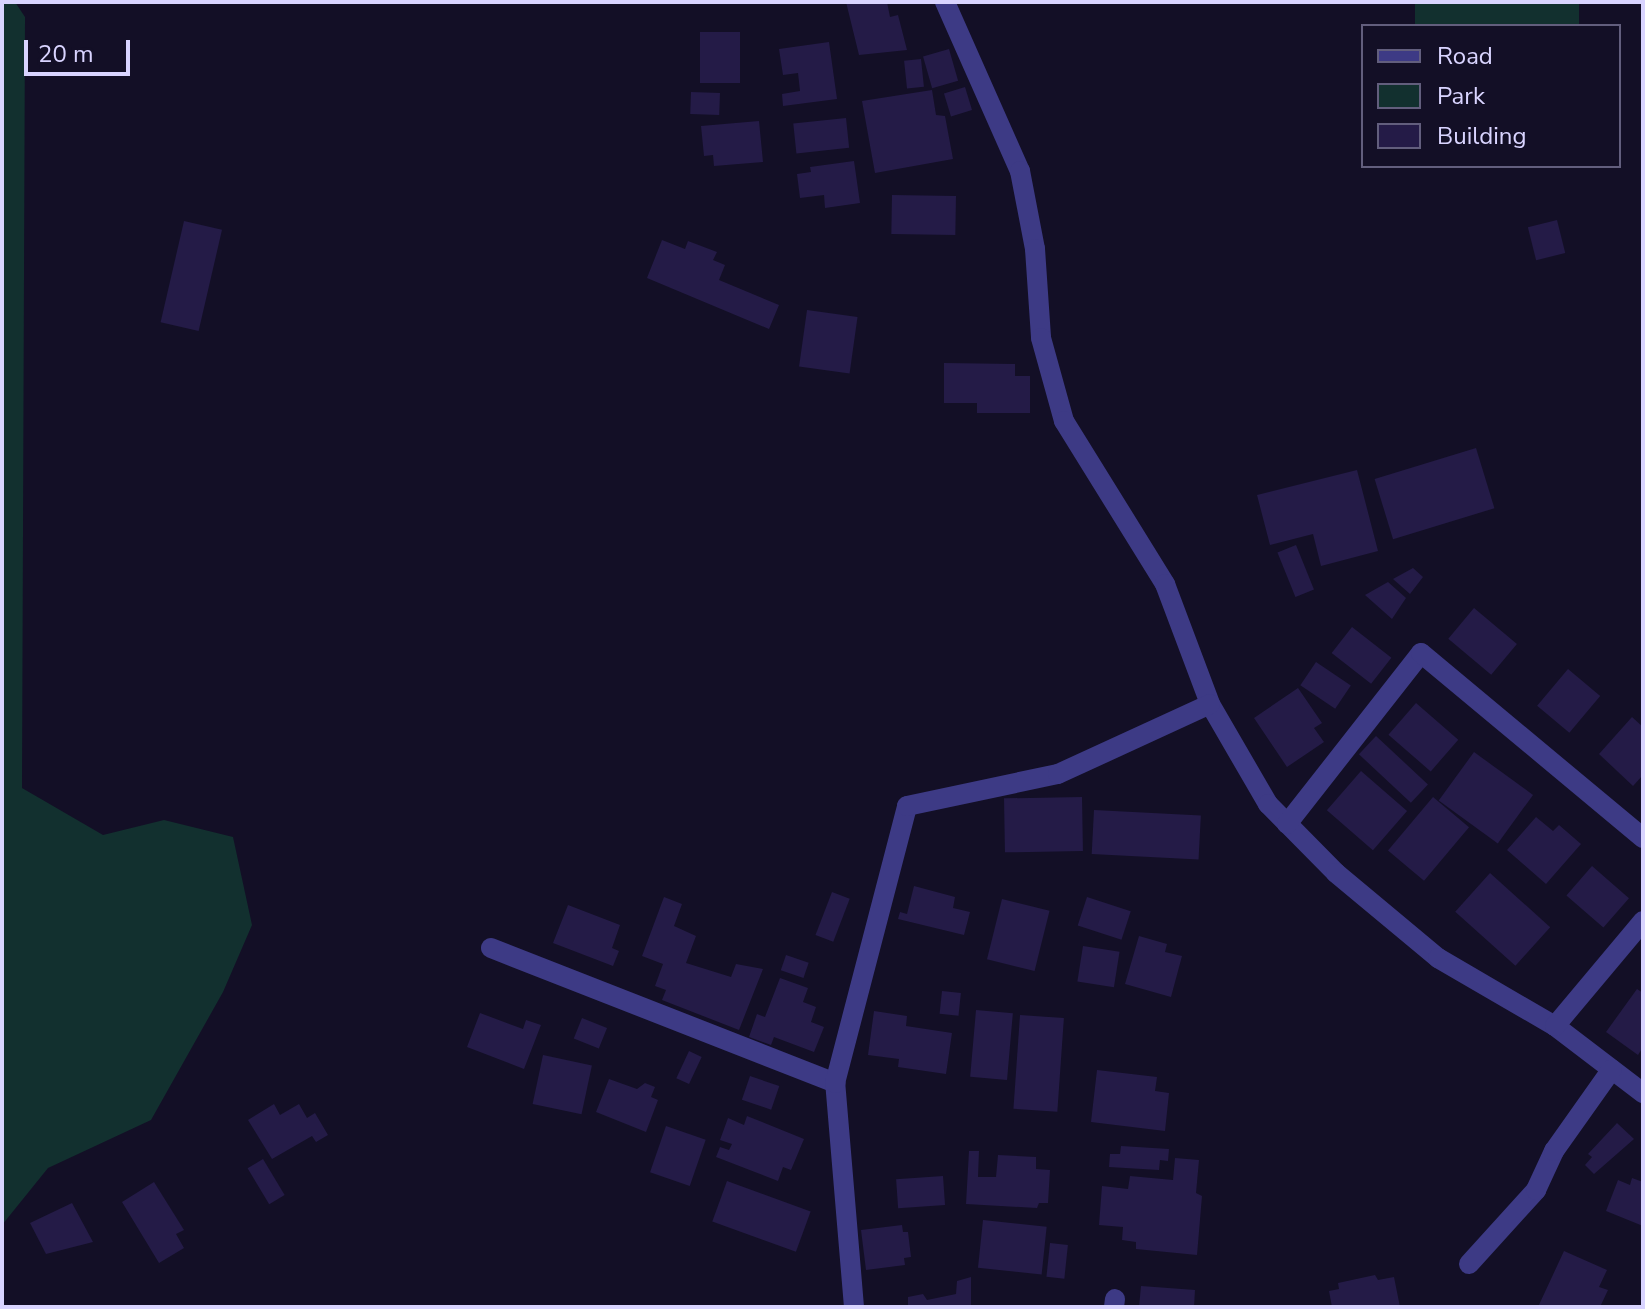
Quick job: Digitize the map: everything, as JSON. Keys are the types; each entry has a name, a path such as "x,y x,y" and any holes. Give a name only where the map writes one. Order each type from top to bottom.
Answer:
{"street":[{"path":"945,2 1020,171 1035,249 1041,338 1064,421 1165,584 1210,704 1268,804 1336,873 1438,958 1555,1026 1643,1093"},
{"path":"1287,824 1421,653 1643,838"},
{"path":"854,1307 835,1083 907,806 1058,774 1210,704"},
{"path":"1555,1026 1643,921"},
{"path":"491,948 835,1083"},
{"path":"1469,1264 1536,1190 1554,1151 1612,1069"}],"green space":[{"path":"2,2 15,2 25,17 22,788 103,835 164,820 233,837 252,925 223,992 151,1120 48,1168 2,1225"},
{"path":"1415,2 1579,2 1579,24 1415,24"}],"building":[{"path":"846,2 887,2 890,17 898,15 907,50 859,55"},
{"path":"700,32 740,32 740,83 700,83"},
{"path":"829,42 837,99 783,106 782,94 800,91 798,73 783,75 779,49"},
{"path":"949,49 958,81 932,88 923,56"},
{"path":"921,59 924,87 907,89 904,61"},
{"path":"965,87 972,110 951,116 944,93"},
{"path":"932,90 936,115 945,116 953,159 875,173 862,101"},
{"path":"691,92 720,93 719,115 690,114"},
{"path":"846,118 849,148 796,153 793,124"},
{"path":"759,121 763,162 714,166 713,155 704,156 701,126"},
{"path":"854,161 860,203 825,208 824,195 800,198 797,174 811,172 810,167"},
{"path":"892,195 956,196 955,235 891,234"},
{"path":"1557,220 1565,253 1536,260 1528,227"},
{"path":"184,221 222,230 199,331 161,322"},
{"path":"662,240 685,249 688,241 717,252 713,260 725,265 719,280 779,305 769,329 647,278"},
{"path":"807,310 858,317 850,374 799,366"},
{"path":"944,363 1015,364 1015,376 1030,376 1030,413 977,413 977,403 944,403"},
{"path":"1476,448 1494,508 1393,539 1375,479"},
{"path":"1357,470 1378,551 1321,566 1313,534 1270,545 1257,495"},
{"path":"1296,545 1314,590 1295,597 1277,552"},
{"path":"1413,568 1423,577 1410,594 1393,579"},
{"path":"1388,582 1406,598 1392,619 1365,595"},
{"path":"1474,608 1517,644 1491,675 1448,639"},
{"path":"1352,627 1391,658 1371,684 1332,653"},
{"path":"1316,662 1351,685 1335,709 1300,685"},
{"path":"1568,669 1600,696 1569,733 1537,706"},
{"path":"1298,688 1322,723 1314,728 1324,742 1287,767 1254,718"},
{"path":"1416,703 1458,740 1431,771 1388,735"},
{"path":"1632,717 1643,727 1643,775 1633,786 1599,754"},
{"path":"1376,736 1428,784 1411,803 1359,754"},
{"path":"1474,752 1533,795 1498,843 1439,801"},
{"path":"1361,771 1407,811 1373,850 1327,810"},
{"path":"1082,797 1083,851 1005,852 1004,798"},
{"path":"1433,797 1469,827 1424,881 1388,851"},
{"path":"1094,810 1201,816 1199,860 1092,854"},
{"path":"1536,817 1553,831 1559,825 1581,844 1546,884 1507,850"},
{"path":"1592,866 1629,898 1603,928 1566,895"},
{"path":"1490,873 1550,927 1515,966 1455,912"},
{"path":"914,886 955,897 953,908 970,912 964,935 898,919 900,912 907,914"},
{"path":"832,892 850,899 833,942 816,935"},
{"path":"664,897 682,904 674,926 696,936 686,963 731,977 736,964 763,969 739,1030 662,1000 666,990 655,986 663,964 642,956"},
{"path":"1087,897 1131,911 1121,940 1078,926"},
{"path":"1002,899 1050,911 1035,971 987,959"},
{"path":"568,905 620,925 612,948 619,951 613,966 553,943"},
{"path":"1139,936 1167,944 1165,952 1182,956 1171,997 1125,984"},
{"path":"1083,946 1120,952 1114,987 1077,982"},
{"path":"786,955 809,963 803,978 781,970"},
{"path":"780,978 808,988 803,1002 816,1007 811,1022 824,1027 814,1052 774,1037 771,1045 749,1037 757,1014 765,1017"},
{"path":"1637,989 1643,993 1643,1047 1638,1055 1606,1032"},
{"path":"942,991 961,993 958,1016 940,1014"},
{"path":"976,1010 1013,1013 1007,1080 970,1077"},
{"path":"874,1011 907,1016 906,1026 952,1033 946,1074 898,1067 899,1059 868,1055"},
{"path":"480,1013 523,1029 526,1020 541,1025 524,1069 467,1047"},
{"path":"1020,1015 1064,1018 1057,1112 1013,1109"},
{"path":"582,1018 607,1028 599,1049 574,1038"},
{"path":"689,1051 702,1057 689,1084 676,1078"},
{"path":"543,1055 592,1065 582,1114 533,1104"},
{"path":"1097,1070 1157,1077 1155,1091 1169,1093 1165,1131 1091,1122"},
{"path":"750,1076 779,1086 771,1110 742,1100"},
{"path":"609,1079 637,1089 645,1083 655,1087 651,1097 658,1100 646,1132 596,1112"},
{"path":"274,1104 280,1115 299,1104 307,1118 315,1113 328,1135 316,1142 312,1136 272,1159 248,1120"},
{"path":"747,1116 804,1139 791,1170 783,1167 778,1181 716,1157 720,1147 729,1150 732,1144 720,1140 728,1118 744,1125"},
{"path":"1617,1123 1634,1139 1594,1174 1585,1165 1592,1157 1588,1154"},
{"path":"666,1126 706,1140 690,1186 650,1172"},
{"path":"1121,1146 1169,1149 1168,1161 1160,1160 1159,1170 1109,1167 1110,1154 1120,1154"},
{"path":"969,1151 979,1151 978,1177 996,1177 998,1155 1036,1157 1036,1169 1050,1170 1048,1203 1039,1203 1037,1208 966,1204"},
{"path":"1175,1158 1199,1160 1196,1193 1202,1196 1197,1255 1136,1249 1136,1242 1122,1240 1123,1227 1099,1225 1102,1186 1128,1189 1130,1176 1173,1180"},
{"path":"263,1159 285,1195 269,1204 248,1168"},
{"path":"943,1176 945,1205 898,1208 896,1179"},
{"path":"1632,1178 1643,1182 1643,1226 1606,1211 1618,1180 1630,1185"},
{"path":"727,1181 811,1211 796,1252 712,1221"},
{"path":"154,1182 184,1230 176,1234 184,1248 159,1263 122,1202"},
{"path":"72,1203 93,1242 46,1254 30,1223"},
{"path":"983,1220 1047,1227 1042,1274 978,1268"},
{"path":"902,1225 903,1232 908,1232 911,1257 904,1258 905,1265 866,1270 861,1230"},
{"path":"1050,1243 1068,1245 1064,1279 1046,1277"},
{"path":"1564,1251 1607,1270 1599,1287 1608,1290 1600,1307 1538,1307"},
{"path":"1375,1275 1378,1280 1394,1277 1400,1307 1332,1307 1329,1291 1339,1289 1338,1283"},
{"path":"971,1277 971,1307 908,1307 908,1297 923,1294 927,1300 956,1294 957,1281"},
{"path":"1141,1286 1195,1290 1194,1307 1139,1307"}]}
